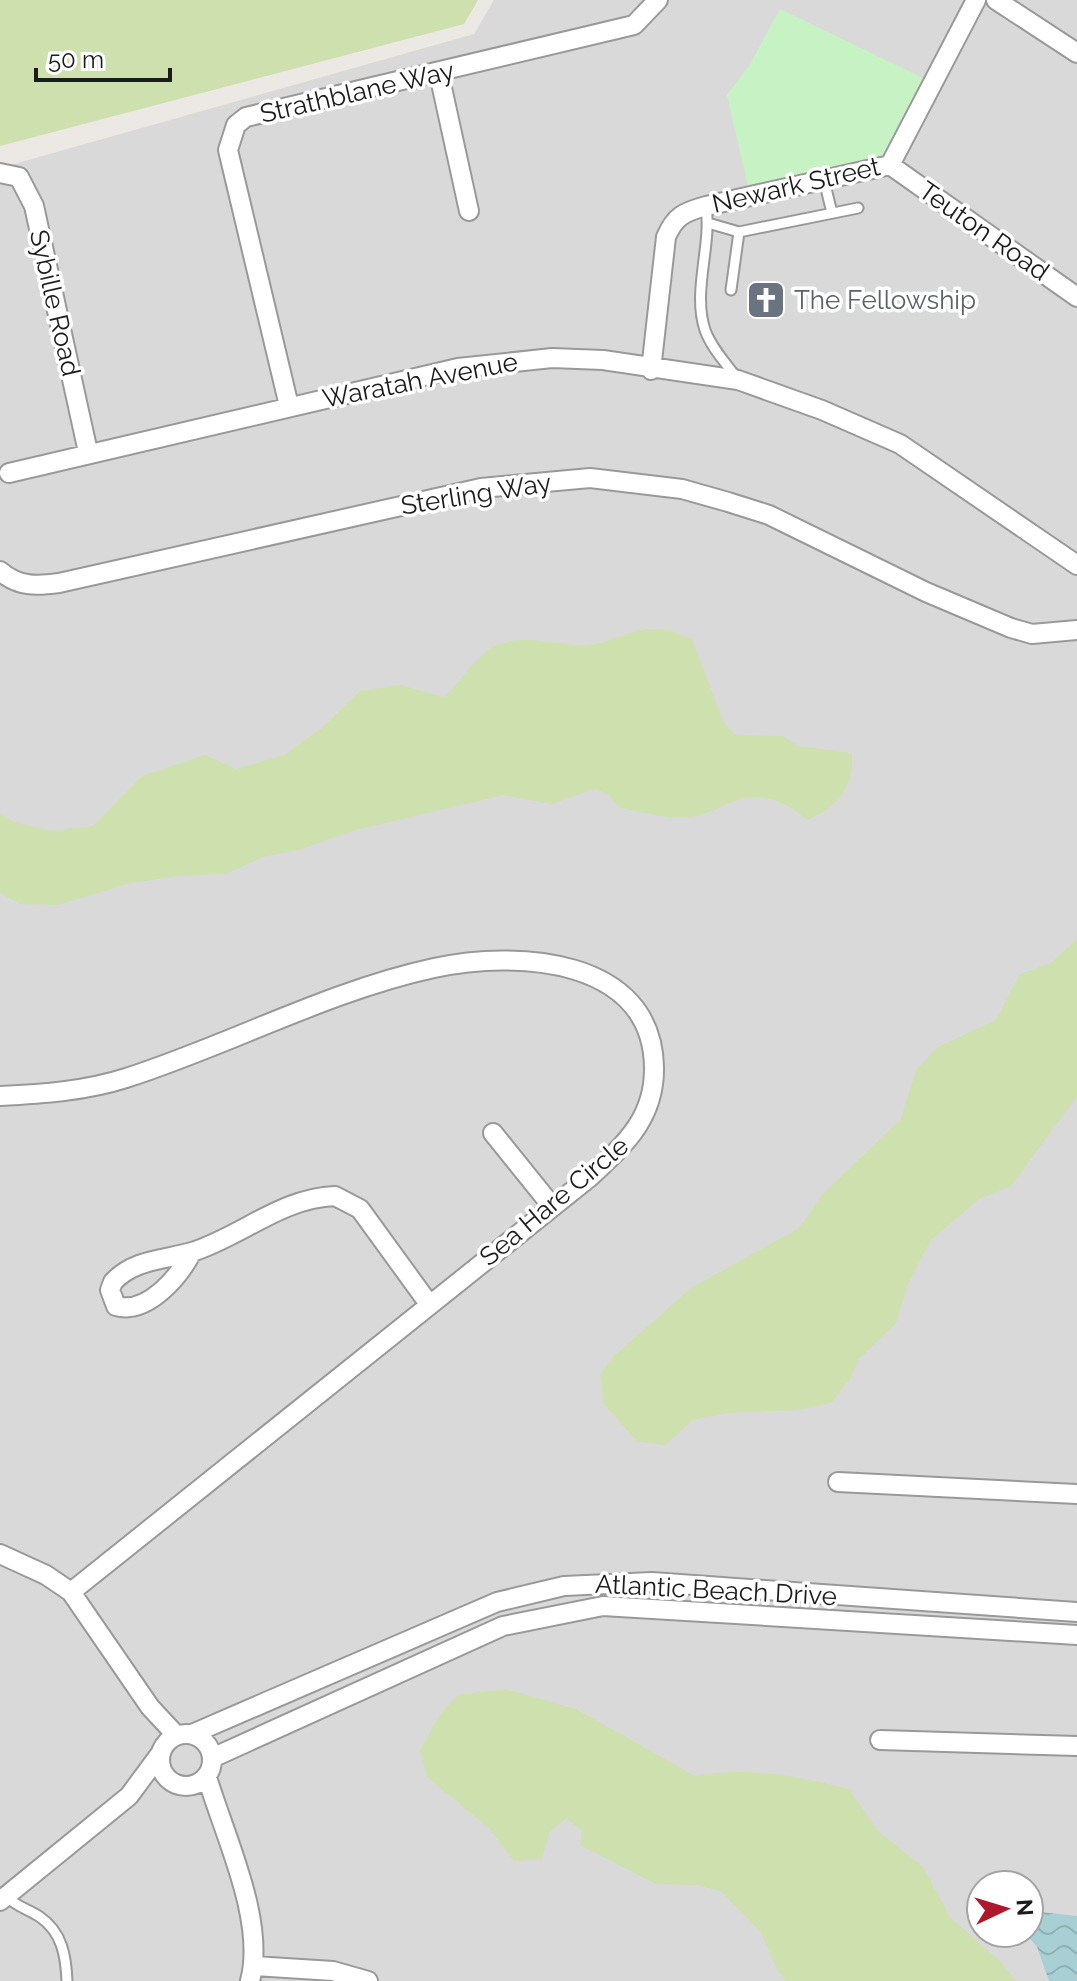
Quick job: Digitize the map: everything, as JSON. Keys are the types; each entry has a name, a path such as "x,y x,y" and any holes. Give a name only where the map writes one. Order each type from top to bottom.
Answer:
{"street":[{"name":"Strathblane Way","path":"289,406 228,150 229,136 246,117 439,74 634,25 658,0"},
{"name":"Newark Street","path":"651,370 666,237 673,220 685,212 707,215 824,180 890,165 976,0"},
{"path":"996,0 1077,53"},
{"path":"439,74 469,211"},
{"name":"Teuton Road","path":"890,165 1077,297"},
{"name":"Sybille Road","path":"0,173 19,177 34,206 88,452"},
{"name":"Waratah Avenue","path":"9,473 289,406 502,361 552,358 603,360 651,370 738,380 822,410 900,444 1077,565"},
{"name":"Sterling Way","path":"0,571 17,583 37,586 59,583 481,488 590,478 682,489 742,506 769,515 926,592 1011,628 1032,634 1077,630"},
{"name":"Sea Hare Circle","path":"0,1096 68,1090 123,1079 362,989 433,968 497,962 570,967 613,985 630,1001 646,1025 654,1053 654,1077 648,1112 630,1140 590,1177 551,1205 71,1592"},
{"path":"493,1133 551,1205"},
{"path":"192,1252 285,1207 335,1196 360,1209 429,1304"},
{"path":"838,1482 1077,1494"},
{"path":"0,1554 46,1575 71,1592 173,1742"},
{"path":"652,1582 652,1607"},
{"name":"Atlantic Beach Drive","path":"173,1742 497,1602 528,1593 590,1584 652,1582 1077,1612"},
{"path":"890,1623 893,1600"},
{"name":"Atlantic Beach Drive","path":"212,1758 442,1651 528,1619 603,1606 1077,1635"},
{"path":"433,1630 442,1651"},
{"path":"880,1740 1077,1746"},
{"path":"173,1742 206,1743 212,1758 201,1781"},
{"path":"172,1782 161,1770 173,1742"},
{"path":"2,1895 129,1796 173,1742"},
{"path":"129,1796 172,1782 201,1781"},
{"path":"201,1781 220,1821 241,1881 252,1974 333,1971 368,1981"}],"lane":[{"path":"824,180 832,213"},
{"path":"738,380 715,348 702,316 707,215 739,232 858,208"},
{"path":"731,290 739,232"},
{"path":"2,1895 40,1917 57,1935 65,1953 67,1981"}],"shaded area":[{"path":"494,0 1077,0 1077,1981 0,1981 0,168 474,34"}],"green space":[{"path":"0,0 478,0 464,24 0,146"},
{"path":"780,9 925,79 887,152 872,163 749,191 727,95 749,66"},
{"path":"646,629 669,630 692,639 723,721 735,735 783,736 798,746 852,753 847,786 835,802 807,820 784,804 758,798 738,800 705,814 683,818 618,807 608,794 595,789 551,804 503,795 356,830 298,850 263,857 226,874 179,876 131,883 58,905 20,904 0,893 0,814 14,822 52,831 93,826 142,776 205,755 236,769 284,755 322,728 360,691 400,685 444,697 481,656 498,645 522,640 593,644"},
{"path":"1077,939 1077,1096 1011,1186 979,1199 931,1240 909,1282 896,1323 859,1359 850,1379 831,1403 798,1410 727,1413 693,1420 665,1445 637,1441 604,1404 600,1374 614,1356 691,1288 798,1229 824,1193 901,1119 916,1070 938,1047 996,1020 1020,974 1051,963"},
{"path":"505,1689 576,1709 695,1776 753,1772 849,1789 878,1831 923,1867 950,1917 965,1930 965,1949 986,1949 1016,1981 786,1981 778,1972 761,1932 721,1891 696,1885 656,1884 580,1845 582,1831 566,1818 549,1833 542,1859 514,1861 489,1828 427,1777 420,1751 439,1716 458,1695"}],"water":[{"path":"1045,1912 1077,1916 1077,1981 1049,1981 1038,1949 1045,1949"}],"place":[{"name":"The Fellowship","path":"766,300"}]}
